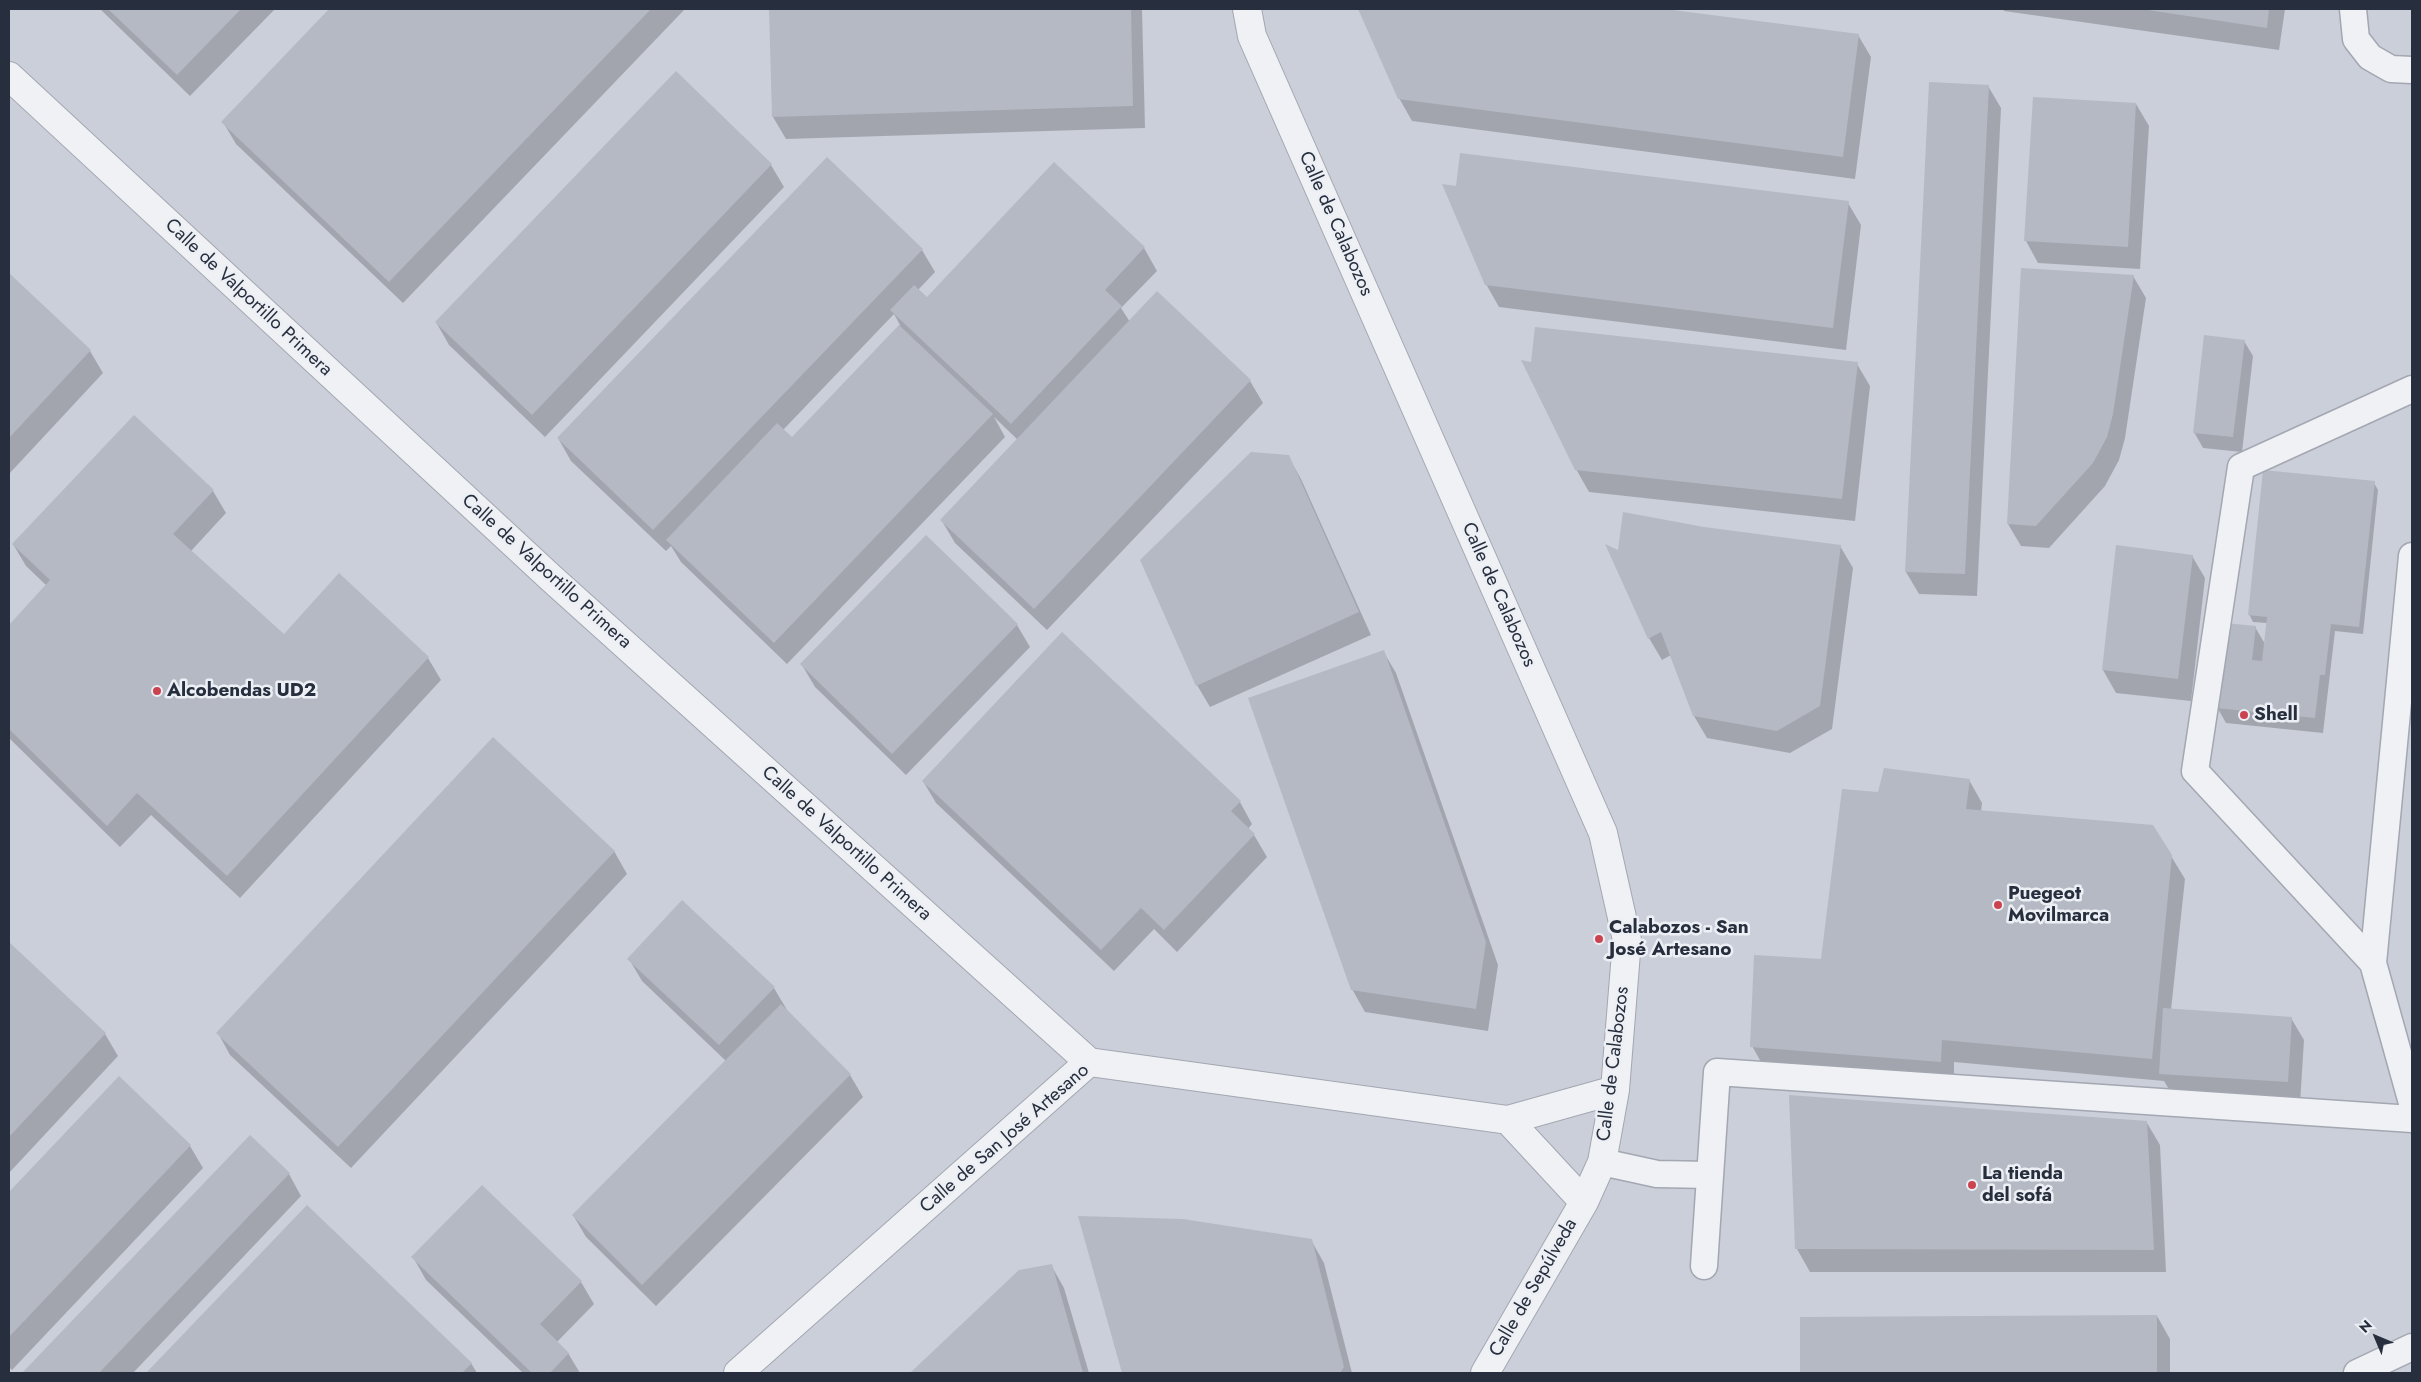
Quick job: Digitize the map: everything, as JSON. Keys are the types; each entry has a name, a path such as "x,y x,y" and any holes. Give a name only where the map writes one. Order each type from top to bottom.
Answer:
{"street":[{"name":"Calle de Calabozos","path":"1248,9 1256,45 1603,833 1627,940 1615,1090 1602,1162 1584,1202"},
{"name":"Calle de Valportillo Primera","path":"9,76 551,578 1088,1062"},
{"name":"Calle de San José Artesano","path":"738,1373 1088,1062 1508,1120 1615,1090"},
{"path":"1508,1120 1584,1202"},
{"name":"Calle de Sepúlveda","path":"1485,1373 1584,1202"}],"lane":[{"path":"2353,9 2356,39 2370,57 2391,69 2412,70"},
{"path":"2373,963 2195,771 2241,467 2412,389"},
{"path":"2412,556 2373,963 2412,1104"},
{"path":"1704,1266 1717,1072 2412,1120"},
{"path":"1602,1162 1657,1174 1710,1175"},
{"path":"2357,1373 2412,1347"}],"shaded area":[{"path":"9,9 2412,9 2412,1373 9,1373"}],"building":[{"path":"108,9 241,9 177,75"},
{"path":"329,9 651,9 389,282 221,122"},
{"path":"769,9 1131,9 1133,106 772,117"},
{"path":"1358,9 1665,9 1859,34 1843,157 1398,99"},
{"path":"2141,9 2269,9 2267,28"},
{"path":"676,71 772,164 532,415 435,322"},
{"path":"1929,82 1989,85 1965,574 1905,572"},
{"path":"2033,97 2136,103 2128,247 2024,241"},
{"path":"1460,153 1849,201 1833,328 1485,285 1442,184 1456,186"},
{"path":"827,157 923,249 653,530 557,438"},
{"path":"1054,162 1145,247 1105,290 1122,306 1011,424 890,310 914,285 927,297"},
{"path":"2021,268 2134,275 2113,414 2107,437 2093,463 2036,526 2007,524"},
{"path":"9,273 91,350 9,438"},
{"path":"1157,291 1251,380 1034,609 940,520"},
{"path":"899,325 993,414 774,643 666,540 777,423 792,437"},
{"path":"1535,327 1858,362 1842,499 1575,470 1521,360 1531,362"},
{"path":"2204,335 2245,340 2233,437 2193,433"},
{"path":"134,415 214,490 173,534 284,634 339,573 429,657 227,876 137,793 107,826 9,729 9,625 50,580 12,544"},
{"path":"1251,452 1289,455 1359,612 1196,686 1140,560"},
{"path":"2263,470 2375,481 2359,627 2331,624 2325,675 2320,675 2315,718 2216,708 2225,623 2256,626 2252,660 2262,661 2267,617 2248,615"},
{"path":"1623,512 1704,527 1841,545 1820,706 1777,731 1693,716 1661,632 1648,639 1605,544 1618,550"},
{"path":"926,535 1018,624 892,754 800,664"},
{"path":"2116,545 2193,555 2178,679 2102,670"},
{"path":"1062,632 1241,801 1231,811 1255,834 1164,930 1141,908 1101,950 922,781"},
{"path":"1384,650 1486,942 1476,1009 1351,990 1248,698"},
{"path":"493,737 615,851 338,1147 216,1033"},
{"name":"Puegeot Movilmarca","path":"1884,768 1970,779 1966,809 2153,825 2172,855 2152,1059 1942,1040 1941,1062 1750,1047 1754,955 1821,959 1842,789 1878,792"},
{"path":"682,900 775,987 719,1045 627,959"},
{"path":"9,942 106,1033 9,1137"},
{"path":"781,1004 851,1074 642,1285 572,1215"},
{"path":"2163,1008 2292,1017 2288,1082 2159,1074"},
{"path":"119,1076 191,1145 9,1337 9,1192"},
{"name":"La tienda del sofá","path":"1789,1095 2147,1121 2154,1250 1795,1249"},
{"path":"250,1135 290,1173 99,1373 22,1373"},
{"path":"482,1185 582,1281 540,1324 569,1353 550,1373 532,1373 411,1257"},
{"path":"307,1205 472,1363 462,1373 146,1373"},
{"path":"1078,1216 1183,1219 1312,1239 1344,1367 1340,1373 1122,1373"},
{"path":"1052,1264 1083,1373 910,1373 1019,1270"},
{"path":"2157,1315 2157,1373 1800,1373 1800,1317"}],"place":[{"name":"Alcobendas UD2","path":"157,691"},
{"name":"Shell","path":"2244,715"},
{"name":"Puegeot Movilmarca","path":"1998,905"},
{"name":"Calabozos - San José Artesano","path":"1599,939"},
{"name":"La tienda del sofá","path":"1972,1185"}]}
